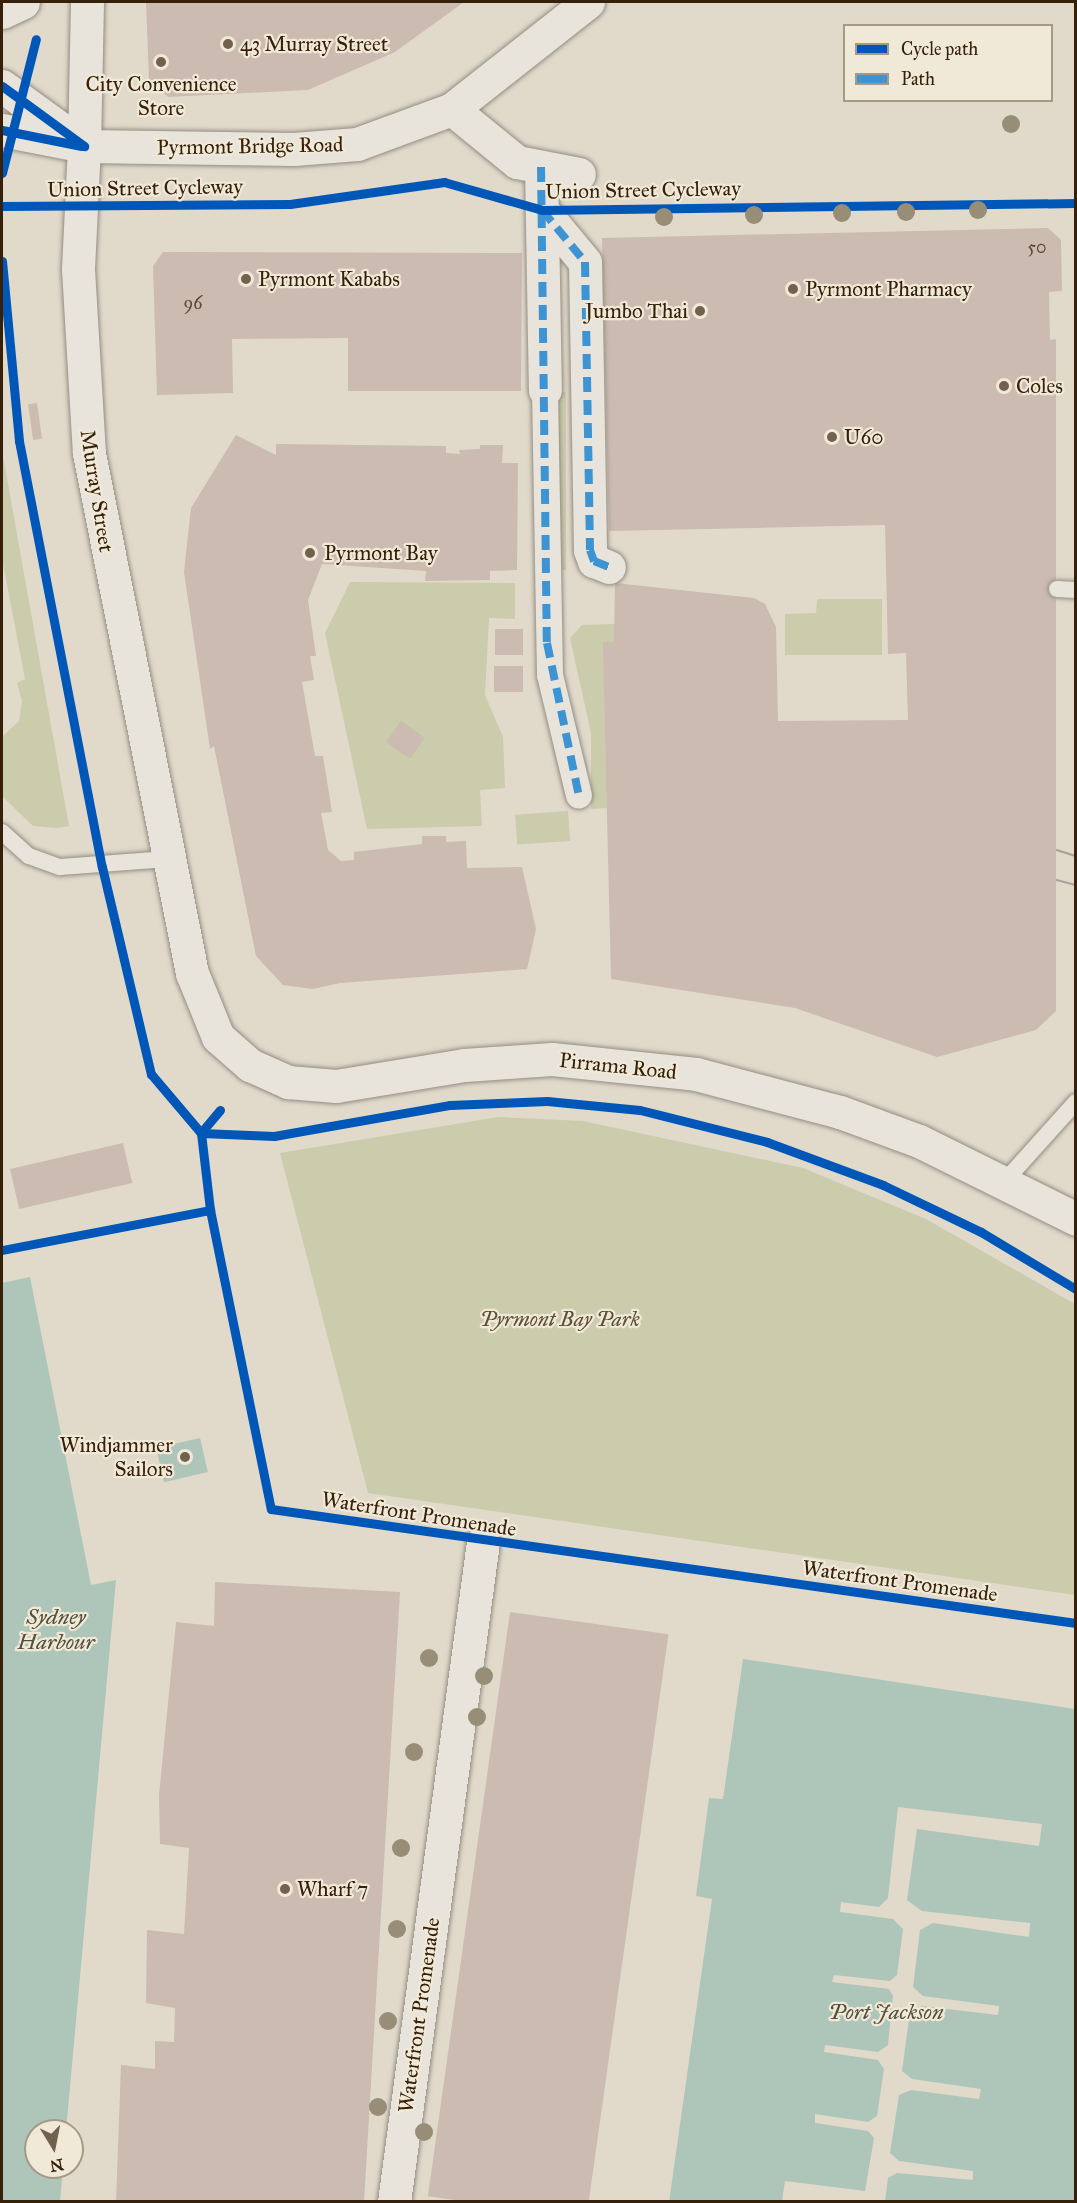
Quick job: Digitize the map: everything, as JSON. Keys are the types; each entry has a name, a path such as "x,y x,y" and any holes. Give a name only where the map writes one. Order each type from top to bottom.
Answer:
{"street":[{"path":"2,12 23,2"},
{"name":"Murray Street","path":"87,2 84,146 78,270 89,453 192,972"},
{"name":"Pyrmont Bridge Road","path":"2,130 84,146 326,148 387,136 452,109 588,2"},
{"path":"2,86 84,146"},
{"path":"452,109 517,162 579,174"},
{"path":"541,167 550,675 579,796"},
{"path":"542,210 585,262 590,550 594,561 609,567"},
{"name":"Pirrama Road","path":"192,972 218,1037 250,1065 288,1082 336,1086 464,1065 552,1059 684,1072 840,1112 1005,1181 1075,1218"},
{"name":"Waterfront Promenade","path":"394,2202 483,1542"}],"lane":[{"path":"1057,589 1076,590"},
{"path":"2,832 29,856 60,867 168,859"},
{"path":"1005,1181 1076,1102"}],"green space":[{"path":"558,392 566,392 566,570 558,570"},
{"path":"2,450 69,826 57,828 33,826 2,796 2,737 19,721 22,701 17,683 25,679 2,558"},
{"path":"350,582 515,583 515,619 489,618 485,695 503,737 505,788 480,790 482,826 367,829 325,633"},
{"path":"817,599 882,599 882,655 785,655 785,614 816,613"},
{"path":"615,624 614,642 603,642 607,808 591,809 591,733 570,638 582,625"},
{"path":"568,811 570,841 517,845 515,815"},
{"name":"Pyrmont Bay Park","path":"498,1117 583,1121 803,1168 926,1219 1075,1304 1075,1595 368,1493 280,1153"}],"water":[{"name":"Sydney Harbour","path":"30,1277 91,1585 116,1580 67,2119 24,2119 24,2179 62,2179 60,2202 2,2201 2,1283"},
{"path":"200,1438 208,1472 164,1482 156,1448"},
{"name":"Port Jackson","path":"743,1659 1075,1709 1075,2201 669,2202 712,1899 696,1896 709,1798 723,1799"}],"pier":[{"path":"898,1807 1042,1824 1039,1846 917,1829 907,1900 922,1911 1030,1923 1029,1937 933,1923 920,1930 913,1987 923,1996 999,2006 998,2015 922,2006 910,2012 902,2071 912,2079 981,2089 979,2099 911,2090 899,2095 890,2153 899,2161 973,2171 973,2180 897,2173 888,2178 885,2201 782,2201 785,2181 865,2191 874,2138 868,2131 815,2123 815,2114 868,2122 877,2116 884,2069 878,2060 824,2052 825,2045 878,2052 888,2045 893,1996 889,1989 832,1982 834,1975 890,1981 897,1975 903,1929 893,1919 840,1912 841,1902 879,1907 888,1898"}],"building":[{"name":"43 Murray Street","path":"146,2 464,2 395,52 308,90 168,97 149,79"},
{"path":"1048,228 1061,240 1062,291 1049,292 1050,340 1056,339 1056,1011 1036,1030 937,1057 795,1008 611,979 603,642 614,642 615,583 754,598 765,604 776,627 778,721 908,720 906,653 888,654 885,525 609,531 602,238"},
{"path":"163,252 522,253 521,391 348,391 348,338 232,339 233,393 157,395 153,266"},
{"path":"37,403 42,439 33,440 28,404"},
{"path":"236,435 276,455 276,444 446,446 446,453 460,454 459,450 480,449 480,445 503,445 502,463 518,463 517,570 490,571 490,580 425,581 426,571 322,564 308,600 316,656 310,656 314,680 302,682 315,756 323,756 332,812 321,813 328,850 341,861 354,860 354,852 422,844 422,836 446,836 446,842 466,841 467,868 522,867 536,929 527,969 340,983 313,989 283,985 256,956 214,746 210,749 184,572 191,508"},
{"path":"495,629 523,629 523,655 495,655"},
{"path":"494,666 523,666 523,692 494,692"},
{"path":"401,721 425,738 410,759 386,742"},
{"path":"123,1143 132,1183 19,1209 10,1169"},
{"name":"Wharf 7","path":"215,1582 400,1592 364,2202 116,2202 121,2065 155,2069 155,2041 174,2042 175,2008 146,2003 147,1930 184,1934 189,1848 160,1844 159,1795 176,1622 214,1626"},
{"path":"510,1612 668,1634 589,2202 469,2202 428,2196"}],"tram line":[{"path":"1057,850 1076,856"},
{"path":"1057,880 1076,885"}],"marked path":[{"path":"541,167 547,643 579,796"},
{"path":"542,210 585,262 590,550 594,561 609,567"}],"cycle path":[{"path":"2,173 36,39"},
{"path":"2,86 84,146"},
{"path":"2,130 81,146"},
{"name":"Union Street Cycleway","path":"2,206 290,204 444,182 542,210 1076,203"},
{"path":"2,261 19,441 102,867 151,1074 201,1133 274,1136 450,1105 547,1101 640,1110 767,1142 883,1185 981,1232 1076,1289"},
{"path":"220,1110 201,1133 210,1210 271,1509 1076,1623"},
{"path":"2,1250 210,1210"}],"place":[{"name":"43 Murray Street","path":"228,44"},
{"name":"City Convenience Store","path":"161,62"},
{"name":"Pyrmont Kababs","path":"246,279"},
{"name":"Pyrmont Pharmacy","path":"793,289"},
{"name":"Jumbo Thai","path":"700,311"},
{"name":"Coles","path":"1004,386"},
{"name":"U60","path":"832,437"},
{"name":"Pyrmont Bay","path":"310,553"},
{"name":"Windjammer Sailors","path":"185,1457"},
{"name":"Wharf 7","path":"285,1889"}]}
